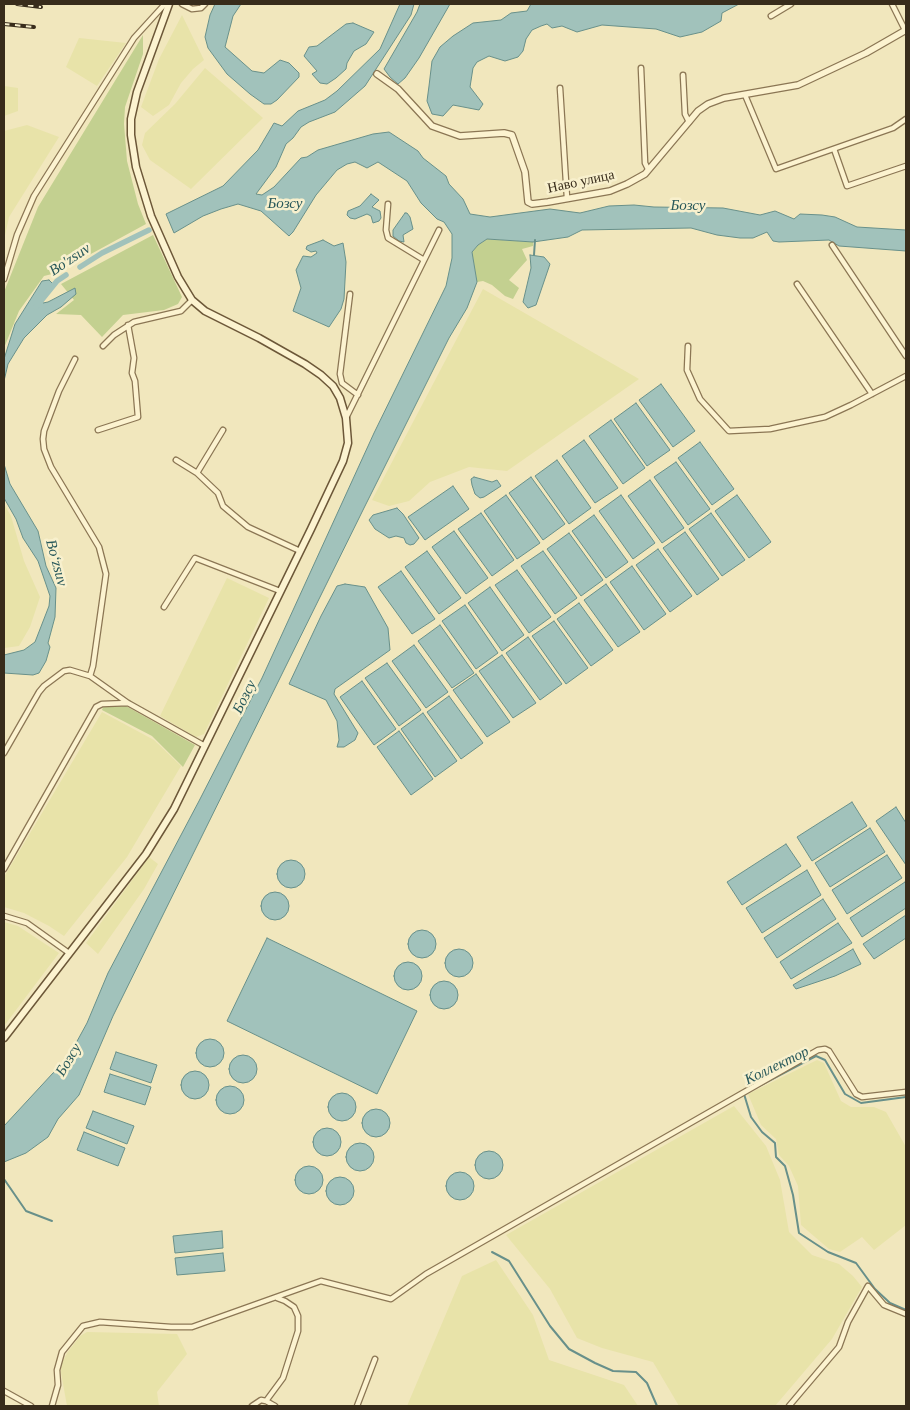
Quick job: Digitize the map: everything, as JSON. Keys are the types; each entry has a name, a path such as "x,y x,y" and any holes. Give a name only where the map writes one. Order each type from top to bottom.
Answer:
{"main road":[{"path":"4,1038 154,843 174,809 343,461 348,442 346,418 336,390 321,375 259,338 205,310 192,300 178,278 150,216 136,167 131,135 133,105 167,4"}],"street":[{"path":"4,279 17,235 34,196 134,38 147,22 167,4"},
{"path":"182,4 192,9 201,8 205,4"},
{"path":"771,16 791,4"},
{"path":"892,4 906,30"},
{"name":"Наво улица","path":"377,74 398,89 432,126 460,136 504,133 512,135 524,172 528,202 532,204 610,191 627,184 645,174 698,111 708,104 724,98 782,89 806,82 866,53 906,30"},
{"path":"641,68 645,163 648,169"},
{"path":"683,75 685,114 689,122"},
{"path":"560,88 567,198"},
{"path":"745,95 776,169 893,128 906,119"},
{"path":"834,150 847,186 906,166"},
{"path":"388,204 386,230 388,238 424,260"},
{"path":"346,418 439,230"},
{"path":"832,245 906,356"},
{"path":"798,284 872,394"},
{"path":"350,294 340,374 342,382 358,395"},
{"path":"103,346 128,325 181,311 192,300"},
{"path":"98,430 138,417 135,380 132,373 134,358 128,325"},
{"path":"688,346 687,370 700,400 729,431 770,429 825,417 906,376"},
{"path":"75,359 59,391 44,431 43,439 44,448 52,467 99,547 106,574 90,676"},
{"path":"197,473 223,430"},
{"path":"176,460 197,473 218,493 223,506 248,527 300,551"},
{"path":"164,607 195,558 280,591"},
{"path":"4,753 44,686 64,671 70,670 90,676 128,703 205,746"},
{"path":"4,870 96,707 102,704 128,703"},
{"path":"4,916 27,923 69,954"},
{"path":"52,1406 58,1385 56,1370 62,1352 83,1326 100,1322 171,1328 192,1327 325,1281 391,1299 426,1274 818,1050 825,1049 829,1051 856,1094 862,1097 906,1092"},
{"path":"789,1406 839,1347 848,1322 868,1286 884,1305 906,1314"},
{"path":"266,1400 283,1378 298,1331 298,1316 294,1307 277,1298"},
{"path":"357,1406 374,1359"},
{"path":"4,1391 31,1406"},
{"path":"252,1406 261,1400 266,1400 275,1406"}],"shaded area":[{"path":"182,15 204,60 181,83 169,105 153,116 141,107 159,59"},
{"path":"79,38 126,43 97,86 66,67"},
{"path":"205,68 263,118 191,189 150,160 142,145 145,133 175,104"},
{"path":"4,86 18,88 18,111 4,116"},
{"path":"27,125 59,137 9,217 4,240 4,131"},
{"path":"483,289 639,379 507,471 469,467 430,482 409,501 389,506 372,500"},
{"path":"4,504 11,516 24,561 40,597 30,627 19,646 4,648"},
{"path":"227,578 269,598 204,734 196,737 160,716"},
{"path":"102,712 154,740 181,766 127,857 64,936 24,913 4,907 4,877"},
{"path":"149,857 158,864 144,889 98,954 86,943"},
{"path":"4,922 18,926 59,953 4,1026"},
{"path":"817,1060 824,1063 841,1101 851,1107 874,1107 886,1112 906,1147 906,1225 874,1250 862,1237 840,1252 829,1249 801,1225 798,1186 789,1166 779,1155 776,1139 761,1125 748,1094"},
{"path":"734,1106 766,1146 780,1180 789,1232 812,1255 839,1264 862,1287 832,1339 775,1406 679,1406 653,1362 602,1348 577,1338 550,1289 506,1235"},
{"path":"496,1260 533,1315 549,1360 624,1385 638,1406 407,1406 462,1276"},
{"path":"87,1332 177,1334 187,1354 157,1392 159,1406 67,1406 60,1367 67,1353 80,1336"}],"green space":[{"path":"143,35 143,54 125,107 124,124 127,161 138,204 146,224 56,273 44,276 19,311 4,348 4,292 38,207"},
{"path":"153,235 182,297 178,304 164,310 123,315 102,337 81,315 56,314 74,300 61,284"},
{"path":"487,239 533,242 533,246 522,249 527,260 509,280 519,288 513,299 505,296 492,285 483,281 477,282 472,252"},
{"path":"126,706 195,745 183,767 152,736 102,710 103,707"}],"water":[{"path":"215,4 241,4 233,16 225,47 252,71 264,73 280,60 289,63 299,73 299,77 271,104 264,104 227,74 208,48 205,37 210,15"},
{"name":"Бозсу","path":"400,4 414,4 411,15 365,86 335,112 301,127 286,144 276,167 256,194 262,195 274,187 301,158 307,157 318,150 373,134 389,132 418,151 423,158 446,176 449,184 463,199 470,214 490,217 550,209 580,213 609,206 634,205 723,208 760,215 775,211 794,219 800,214 822,215 835,217 857,227 906,230 906,251 839,246 829,240 779,242 773,241 767,232 753,238 740,238 717,235 691,228 582,230 568,237 533,242 487,239 478,245 472,252 477,282 467,308 449,338 364,508 113,1016 79,1095 58,1119 48,1137 26,1153 4,1162 4,1126 53,1073 64,1065 87,1023 108,973 262,678 374,433 446,286 452,258 452,234 444,222 437,219 421,203 407,181 378,162 367,168 355,162 337,170 316,195 289,236 261,211 238,204 203,216 174,233 166,214 223,186 258,150 274,123 282,126 298,111 325,100 337,91 380,49"},
{"path":"420,4 450,4 419,58 405,78 398,84 384,69"},
{"path":"531,4 739,4 722,13 721,21 702,32 680,37 656,29 602,25 577,32 562,26 552,28 547,24 541,26 532,30 526,39 523,51 518,57 505,61 489,56 477,62 473,68 470,87 483,104 479,110 453,105 443,116 432,114 427,101 432,61 440,47 473,23 501,20 511,13 527,11"},
{"path":"353,23 374,32 366,44 354,51 347,63 346,69 327,84 320,83 312,74 317,71 304,56 309,47 317,46 346,24"},
{"path":"371,194 379,200 372,207 380,211 381,218 379,221 373,223 371,216 367,214 355,219 347,215 348,211 360,206"},
{"path":"405,213 410,217 413,229 403,235 404,242 399,241 393,236 393,230"},
{"path":"323,240 334,246 343,243 346,262 344,299 341,309 329,327 293,311 301,288 296,270 303,256 311,257 317,253 316,251 311,252 306,249 307,246"},
{"path":"530,255 544,257 550,264 536,305 528,308 523,302 531,268"},
{"path":"49,280 54,285 40,299 43,303 75,288 76,294 61,307 47,315 24,338 8,364 4,381 4,359 15,324 42,281"},
{"path":"661,384 695,431 673,447 639,400"},
{"path":"636,403 670,450 647,466 614,419"},
{"path":"611,420 645,468 623,484 589,436"},
{"path":"584,440 618,488 595,503 562,456"},
{"path":"700,442 734,489 712,505 678,458"},
{"path":"557,460 591,508 569,524 535,476"},
{"path":"676,462 710,509 688,525 654,477"},
{"path":"4,464 10,484 38,531 46,566 56,588 55,617 48,643 50,647 46,661 39,673 33,675 4,673 4,655 24,650 35,642 49,606 50,596 38,561 23,538 16,519 4,498"},
{"path":"474,477 492,482 497,480 501,486 480,498 475,494 472,485 471,479"},
{"path":"531,477 565,524 543,540 509,493"},
{"path":"650,480 684,528 662,543 628,496"},
{"path":"453,486 469,509 425,540 408,517"},
{"path":"506,495 540,543 517,559 484,511"},
{"path":"621,495 655,543 633,559 599,511"},
{"path":"737,495 771,542 749,558 715,511"},
{"path":"397,508 419,538 414,544 410,545 406,543 404,538 396,536 389,538 375,529 369,520 373,515"},
{"path":"481,513 514,560 492,576 458,529"},
{"path":"711,513 745,560 722,576 689,529"},
{"path":"594,515 628,562 606,578 572,531"},
{"path":"454,531 488,578 466,594 432,547"},
{"path":"685,532 719,579 697,595 663,548"},
{"path":"569,533 603,580 581,596 547,549"},
{"path":"658,549 692,596 670,612 636,565"},
{"path":"427,551 461,598 439,614 405,567"},
{"path":"543,551 577,598 555,614 521,566"},
{"path":"632,566 666,614 644,630 610,582"},
{"path":"517,570 551,617 529,633 495,585"},
{"path":"401,571 435,619 412,634 378,587"},
{"path":"345,584 365,587 388,628 390,650 335,689 334,694 358,733 355,740 344,747 337,747 339,740 337,721 326,700 289,684 337,586"},
{"path":"606,584 640,632 618,647 584,600"},
{"path":"490,587 524,635 502,651 468,603"},
{"path":"579,603 613,650 591,666 557,619"},
{"path":"465,605 498,653 476,669 442,621"},
{"path":"554,621 588,668 566,684 532,636"},
{"path":"440,625 474,673 452,688 418,641"},
{"path":"528,637 562,684 540,700 506,653"},
{"path":"414,645 448,692 426,708 392,661"},
{"path":"502,655 536,703 513,718 479,671"},
{"path":"387,663 421,710 399,726 365,678"},
{"path":"476,674 510,722 487,737 453,690"},
{"path":"362,681 396,729 374,745 340,697"},
{"path":"449,696 483,743 461,759 427,712"},
{"path":"423,713 457,761 435,777 401,729"},
{"path":"399,731 433,779 411,795 377,747"},
{"path":"852,802 867,826 812,861 797,837"},
{"path":"896,807 906,823 906,865 876,821"},
{"path":"870,828 885,852 830,887 815,863"},
{"path":"786,844 801,866 742,905 727,882"},
{"path":"887,855 902,878 847,914 832,890"},
{"path":"291,860 301,864 305,874 301,884 291,888 281,884 277,874 281,864"},
{"path":"807,870 821,895 762,933 746,908"},
{"path":"905,882 906,908 862,937 850,918"},
{"path":"275,892 285,896 289,906 285,916 275,920 265,916 261,906 265,896"},
{"path":"823,899 836,919 777,958 764,938"},
{"path":"906,915 906,938 874,959 863,944"},
{"path":"838,923 852,943 791,979 780,962"},
{"path":"422,930 432,934 436,944 432,954 422,958 412,954 408,944 412,934"},
{"path":"267,938 417,1011 377,1094 227,1021"},
{"path":"459,949 469,953 473,963 469,973 459,977 449,973 445,963 449,953"},
{"path":"853,949 861,964 835,976 796,989 793,985"},
{"path":"408,962 418,966 422,976 418,986 408,990 398,986 394,976 398,966"},
{"path":"444,981 454,985 458,995 454,1005 444,1009 434,1005 430,995 434,985"},
{"path":"210,1039 220,1043 224,1053 220,1063 210,1067 200,1063 196,1053 200,1043"},
{"path":"116,1052 157,1065 151,1083 110,1069"},
{"path":"243,1055 253,1059 257,1069 253,1079 243,1083 233,1079 229,1069 233,1059"},
{"path":"195,1071 205,1075 209,1085 205,1095 195,1099 185,1095 181,1085 185,1075"},
{"path":"110,1074 151,1087 145,1105 104,1092"},
{"path":"230,1086 240,1090 244,1100 240,1110 230,1114 220,1110 216,1100 220,1090"},
{"path":"342,1093 352,1097 356,1107 352,1117 342,1121 332,1117 328,1107 332,1097"},
{"path":"376,1109 386,1113 390,1123 386,1133 376,1137 366,1133 362,1123 366,1113"},
{"path":"93,1111 134,1126 127,1144 86,1128"},
{"path":"327,1128 337,1132 341,1142 337,1152 327,1156 317,1152 313,1142 317,1132"},
{"path":"84,1132 125,1148 118,1166 77,1150"},
{"path":"360,1143 370,1147 374,1157 370,1167 360,1171 350,1167 346,1157 350,1147"},
{"path":"489,1151 499,1155 503,1165 499,1175 489,1179 479,1175 475,1165 479,1155"},
{"path":"309,1166 319,1170 323,1180 319,1190 309,1194 299,1190 295,1180 299,1170"},
{"path":"460,1172 470,1176 474,1186 470,1196 460,1200 450,1196 446,1186 450,1176"},
{"path":"340,1177 350,1181 354,1191 350,1201 340,1205 330,1201 326,1191 330,1181"},
{"path":"222,1231 223,1248 175,1253 173,1236"},
{"path":"223,1253 225,1271 177,1275 175,1258"}],"waterway":[{"name":"Bo'zsuv","path":"80,267 102,253 149,230"},
{"path":"534,255 535,240"},
{"name":"Bo'zsuv","path":"36,307 57,281 66,275"},
{"name":"Коллектор","path":"759,1086 816,1056 825,1060 845,1094 861,1103 906,1097"},
{"name":"Коллектор","path":"746,1093 744,1094 751,1117 762,1132 775,1143 776,1157 785,1166 793,1195 799,1233 828,1252 856,1263 875,1289 890,1303 906,1310"},
{"path":"4,1179 26,1211 52,1221"},
{"path":"492,1252 509,1261 550,1326 569,1349 613,1371 636,1372 647,1383 657,1406"}],"railway":[{"path":"17,4 41,7"},
{"path":"4,24 34,27"}],"water label":[{"name":"Boʻzsuv","path":"56,563"}]}
